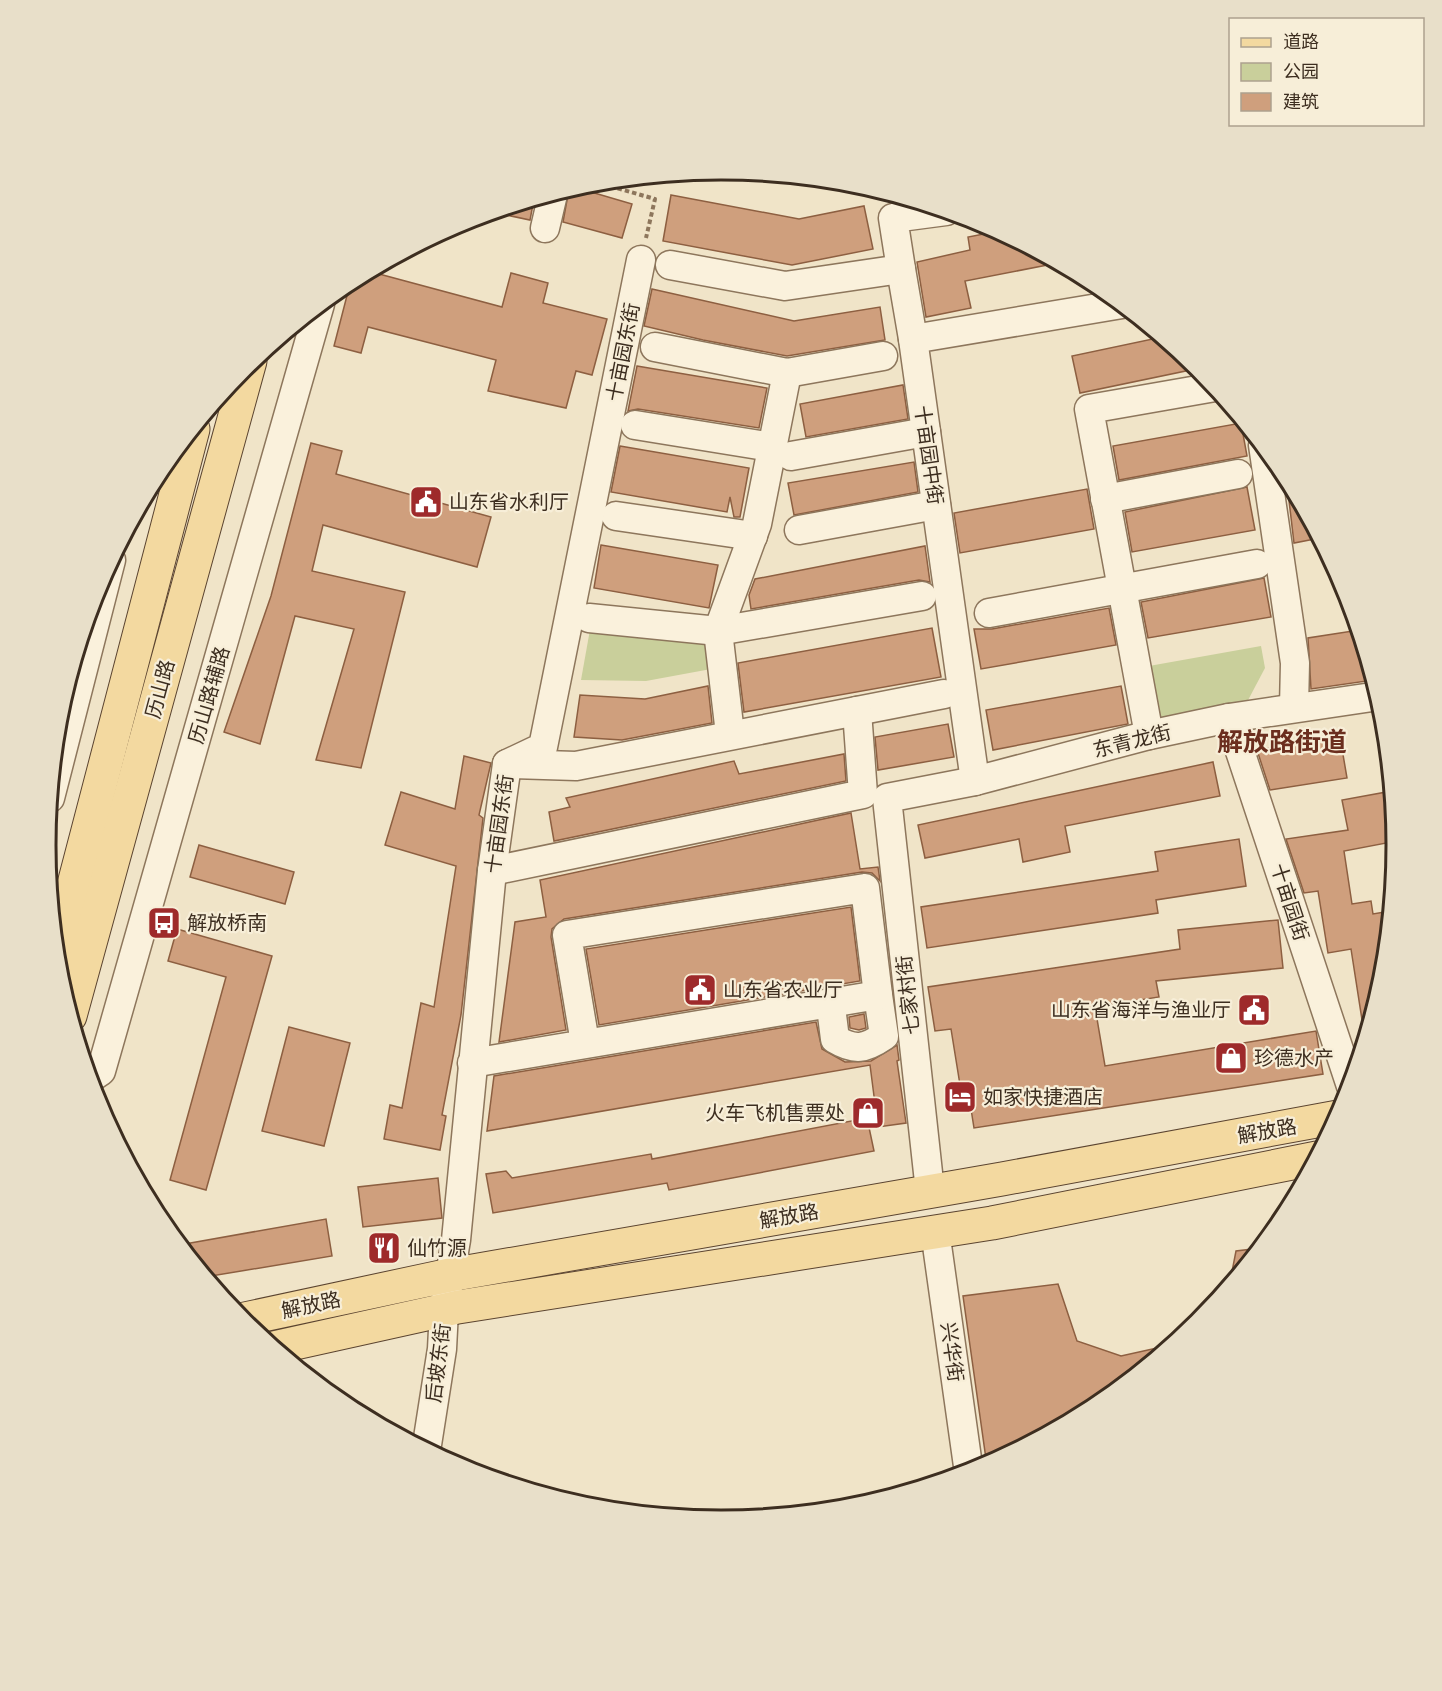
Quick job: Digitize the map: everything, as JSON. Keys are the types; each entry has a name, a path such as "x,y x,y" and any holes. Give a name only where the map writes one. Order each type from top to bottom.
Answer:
{"main road":[{"name":"历山路","path":"74,1001 245,381"},
{"name":"历山路","path":"61,933 188,447"},
{"name":"解放路","path":"252,1318 450,1275 1327,1119"},
{"name":"解放路","path":"282,1346 444,1310 992,1223 1307,1160"}],"street":[{"path":"545,228 551,203"},
{"path":"929,213 893,218 913,339 1110,306"},
{"name":"十亩园东街","path":"450,1275 456,1240 492,871 507,764 543,747 641,260"},
{"path":"670,265 785,286 901,269"},
{"name":"历山路辅路","path":"97,1074 102,1071 316,318"},
{"name":"十亩园中街","path":"913,339 975,781"},
{"path":"655,347 787,373 883,356"},
{"path":"730,734 718,631 782,451 787,373"},
{"path":"1149,735 1089,409 1205,389"},
{"path":"635,425 782,451 926,432"},
{"path":"1266,464 1295,663 1294,707"},
{"path":"1105,499 1238,474"},
{"path":"799,530 936,506"},
{"path":"616,516 753,536"},
{"path":"989,613 1257,564"},
{"path":"589,618 718,631 922,596"},
{"path":"63,749 97,616"},
{"path":"507,764 576,766 730,734 944,694"},
{"name":"东青龙街","path":"887,798 975,781 1149,735 1229,718 1370,697"},
{"path":"492,871 863,794 856,711"},
{"name":"十亩园街","path":"1229,718 1346,1072"},
{"name":"七家村街","path":"887,798 930,1191"},
{"path":"585,1043 567,935 865,888 884,1036 871,1045 850,1048 835,1039 832,1015"},
{"path":"472,1063 878,995"},
{"name":"兴华街","path":"935,1231 968,1463"},
{"name":"后坡东街","path":"427,1442 442,1349 444,1310 450,1275"}],"path":[{"path":"619,189 655,199 641,260"}],"green space":[{"path":"591,624 706,638 711,669 646,681 581,680"},
{"path":"1261,646 1265,668 1246,704 1150,723 1149,666"}],"building":[{"path":"593,193 632,204 622,238 563,222 567,199"},
{"path":"671,195 799,219 864,206 873,249 792,265 663,241"},
{"path":"532,208 530,220 507,215"},
{"path":"983,234 1047,265 965,281 971,308 926,317 917,262 970,250 968,237"},
{"path":"511,273 548,283 543,303 607,319 592,375 576,371 566,408 488,391 496,360 368,327 361,353 334,346 347,295 380,274 502,307"},
{"path":"652,289 794,321 880,307 885,340 787,356 703,340 644,326"},
{"path":"1152,339 1187,371 1080,393 1072,356"},
{"path":"637,366 767,388 759,428 638,409 628,411"},
{"path":"903,385 908,419 806,437 800,404"},
{"path":"1235,424 1243,433 1247,456 1119,480 1113,446"},
{"path":"311,443 342,451 336,474 491,517 477,567 323,525 312,571 405,592 361,768 316,760 354,629 295,616 260,744 224,732 271,596"},
{"path":"620,446 749,468 740,517 734,517 730,497 727,512 611,492"},
{"path":"914,462 918,492 794,515 788,483"},
{"path":"1247,487 1255,530 1132,552 1125,512"},
{"path":"1087,489 1094,529 960,553 954,513"},
{"path":"1289,500 1312,540 1294,543"},
{"path":"601,545 718,565 709,608 594,588"},
{"path":"925,546 930,582 919,580 751,609 749,595 755,579"},
{"path":"1264,578 1271,617 1148,638 1141,602"},
{"path":"1109,608 1116,645 981,669 974,629 992,629"},
{"path":"932,628 941,677 744,712 738,663"},
{"path":"1351,631 1366,681 1311,689 1308,638"},
{"path":"708,686 712,723 622,740 574,737 580,695 645,699"},
{"path":"1121,686 1128,724 993,750 986,710"},
{"path":"948,724 954,757 878,770 875,737"},
{"path":"1340,737 1347,778 1270,790 1257,750"},
{"path":"844,754 846,781 554,841 549,812 570,807 566,798 734,761 739,774"},
{"path":"464,756 491,763 479,815 483,818 461,1015 442,1115 446,1116 440,1150 384,1139 390,1105 402,1108 421,1003 434,1007 456,866 385,845 401,792 455,809"},
{"path":"1213,762 1220,796 1065,826 1070,852 1023,862 1019,839 925,858 918,825"},
{"path":"1384,792 1386,843 1344,851 1352,904 1371,901 1373,914 1383,912 1374,975 1362,1023 1351,949 1328,953 1318,891 1304,893 1286,839 1348,830 1342,800"},
{"path":"851,813 860,869 878,867 880,881 872,873 862,872 564,919 552,929 551,937 566,1030 499,1042 515,922 546,917 540,880"},
{"path":"1239,839 1246,886 1156,900 1158,913 927,948 921,907 1158,871 1155,852"},
{"path":"199,845 294,872 285,904 190,877"},
{"path":"851,907 860,981 599,1025 586,949"},
{"path":"1278,920 1283,968 1156,981 1159,997 1095,1007 1105,1066 1316,1031 1323,1074 974,1128 968,1090 961,1091 951,1029 935,1031 928,987 1180,949 1178,930"},
{"path":"177,929 272,956 206,1190 170,1180 226,977 168,961"},
{"path":"864,1014 866,1028 859,1030 850,1028 849,1017"},
{"path":"816,1022 822,1049 845,1062 871,1061 897,1045 899,1060 897,1061 906,1123 878,1127 870,1065 487,1131 494,1076"},
{"path":"289,1027 350,1043 324,1146 262,1131"},
{"path":"867,1118 874,1151 669,1190 667,1183 493,1213 486,1174 506,1171 512,1178 651,1154 652,1159"},
{"path":"438,1178 442,1218 363,1227 358,1187"},
{"path":"326,1219 332,1256 214,1276 188,1243"},
{"path":"1250,1249 1232,1271 1236,1251"},
{"path":"1058,1284 1077,1341 1121,1356 1158,1348 1091,1399 1054,1422 986,1456 963,1296"}],"place":[{"name":"山东省水利厅","path":"426,502"},
{"name":"解放桥南","path":"164,923"},
{"name":"山东省农业厅","path":"700,990"},
{"name":"山东省海洋与渔业厅","path":"1254,1010"},
{"name":"珍德水产","path":"1231,1058"},
{"name":"如家快捷酒店","path":"960,1097"},
{"name":"火车飞机售票处","path":"868,1113"},
{"name":"仙竹源","path":"384,1248"}],"district":[{"name":"解放路街道","path":"1282,742"}]}
